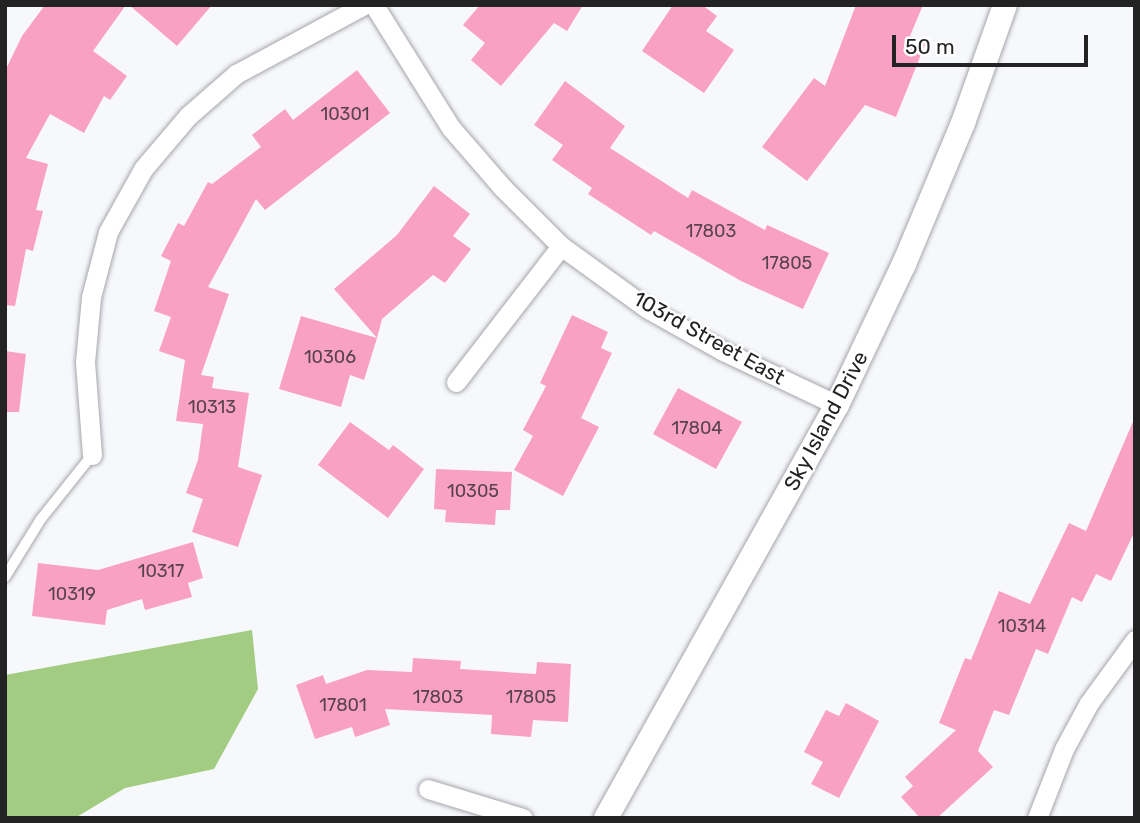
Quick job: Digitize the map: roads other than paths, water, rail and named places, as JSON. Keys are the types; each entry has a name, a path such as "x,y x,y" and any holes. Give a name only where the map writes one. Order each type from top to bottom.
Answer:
{"street":[{"path":"92,455 85,362 91,297 108,232 142,169 188,116 236,75 364,5"},
{"name":"103rd Street East","path":"374,5 451,128 503,188 561,246 648,309 723,351 837,405"},
{"name":"Sky Island Drive","path":"606,818 837,405 909,251 963,123 1005,5"},
{"path":"456,382 561,246"},
{"path":"1037,818 1064,749 1089,703 1135,640"},
{"path":"428,789 523,818"}],"lane":[{"path":"5,577 41,519 92,455"}]}
